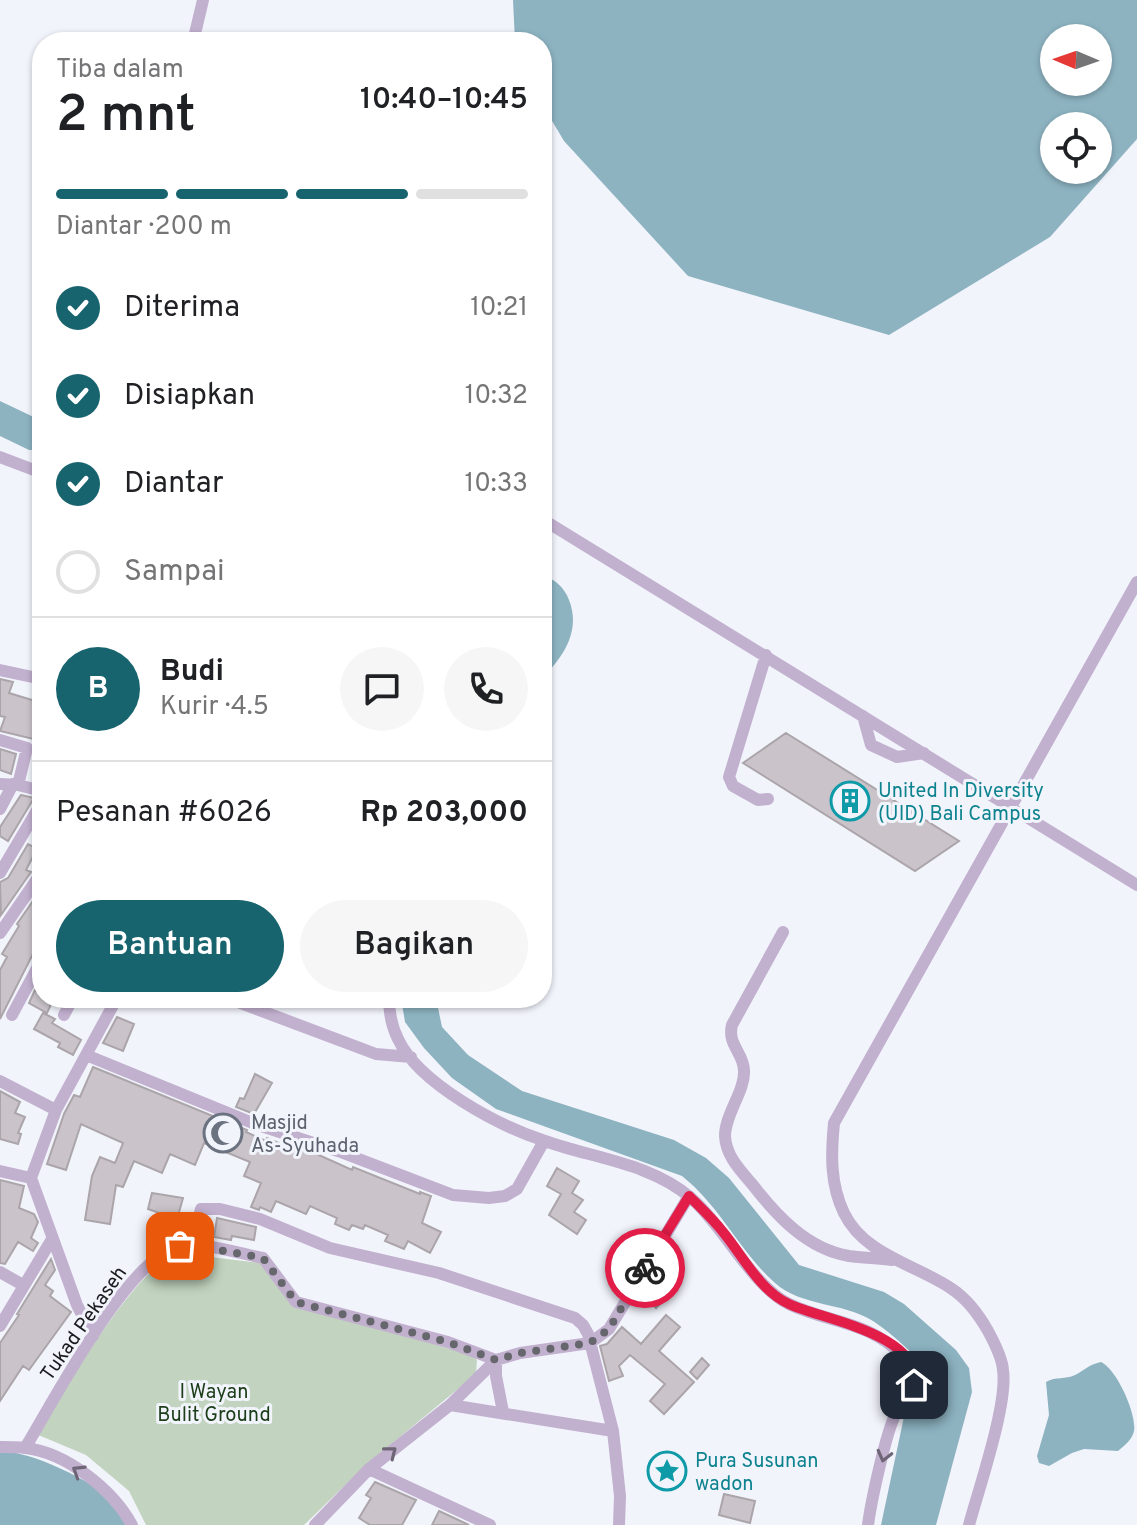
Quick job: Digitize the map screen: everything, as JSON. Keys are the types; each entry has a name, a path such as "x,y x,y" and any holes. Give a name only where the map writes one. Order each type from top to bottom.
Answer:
{"street":[{"path":"195,32 203,0"},
{"path":"0,457 32,469"},
{"path":"552,525 1137,885"},
{"path":"969,1525 999,1409 1003,1371 993,1340 977,1313 954,1290 867,1241 844,1215 830,1156 834,1123 1137,582"},
{"path":"766,655 729,777 733,786 758,800 768,799"},
{"path":"0,670 32,677"},
{"path":"863,716 871,745 897,757 924,753"},
{"path":"0,740 27,748 0,809"},
{"path":"10,784 32,789"},
{"path":"0,873 32,819"},
{"path":"0,933 32,887"},
{"path":"783,932 732,1025 729,1036 745,1068 725,1136 730,1157 773,1211 807,1241 847,1256 896,1260"},
{"path":"12,1015 32,978"},
{"path":"64,1015 68,1008"},
{"path":"93,1336 77,1305 31,1178 56,1110 112,1008"},
{"path":"254,1008 376,1054 411,1057"},
{"path":"390,1008 398,1040 411,1057 434,1080 467,1105 544,1141 628,1165 689,1196 723,1231 775,1296 789,1304 857,1325 892,1345 911,1365 914,1385 894,1418 865,1523"},
{"path":"86,1055 255,1124 338,1151 453,1195 489,1198 505,1196 517,1189 544,1141"},
{"path":"0,1081 56,1110"},
{"path":"0,1171 31,1178"},
{"path":"315,1525 369,1469 450,1405 496,1360 520,1353 590,1343 609,1329 689,1196"},
{"path":"496,1360 448,1342 296,1302 263,1258 191,1245 201,1209 220,1209 260,1219 330,1248 439,1273 575,1318 583,1325 590,1343 613,1431 620,1496 619,1525"},
{"path":"0,1326 52,1239"},
{"name":"Tukad Pekaseh","path":"25,1448 93,1336 135,1280 172,1249 191,1245"},
{"path":"0,1272 23,1285"},
{"path":"496,1360 503,1412"},
{"path":"450,1405 613,1431"},
{"path":"0,1447 25,1448 65,1462 99,1483 115,1499 132,1525"},
{"path":"369,1469 490,1525"}],"green space":[{"name":"I Wayan Bulit Ground","path":"194,1255 261,1263 293,1307 472,1355 477,1360 476,1374 367,1464 304,1525 146,1525 129,1491 86,1455 36,1434 98,1338 136,1287 169,1259"}],"water":[{"path":"513,0 1137,0 1137,139 1112,167 1112,112 1040,112 1040,184 1097,184 1050,237 889,335 688,276 564,141 552,121 552,32 515,32"},
{"path":"0,401 32,416 32,450 0,436"},
{"path":"552,580 569,600 573,622 568,642 552,667"},
{"path":"403,1008 438,1008 442,1027 468,1055 522,1091 674,1140 706,1158 729,1178 799,1265 884,1292 904,1304 956,1350 969,1368 972,1392 936,1525 881,1525 905,1412 936,1390 939,1377 873,1321 849,1310 797,1296 775,1283 708,1201 682,1176 496,1109 452,1078 405,1022"},
{"path":"1101,1362 1113,1373 1129,1403 1134,1423 1132,1437 1118,1451 1084,1449 1049,1466 1039,1463 1037,1456 1049,1415 1046,1382 1071,1376"},
{"path":"0,1451 28,1456 92,1485 115,1502 126,1525 0,1525"}],"building":[{"path":"0,679 13,682 9,693 32,700 32,739 0,731 5,717 0,716"},
{"name":"United In Diversity (UID) Bali Campus","path":"786,733 959,841 915,871 743,763"},
{"path":"0,749 16,754 11,774 0,770"},
{"path":"21,795 32,798 8,841 0,836 0,827"},
{"path":"28,844 32,846 32,859 26,870 31,872 1,915 0,882 8,878"},
{"path":"32,902 32,956 0,1019 0,970 7,957 2,954 19,926 17,924"},
{"path":"43,1013 55,1019 52,1023 81,1040 73,1055 58,1047 60,1043 34,1029"},
{"path":"117,1017 134,1024 123,1051 103,1043"},
{"path":"93,1067 247,1130 266,1141 267,1138 300,1152 302,1149 310,1151 352,1170 353,1167 431,1196 422,1223 441,1232 430,1253 408,1241 404,1249 385,1241 388,1235 365,1225 363,1229 352,1225 349,1230 335,1224 337,1218 310,1206 306,1214 276,1201 271,1212 251,1207 261,1183 244,1176 250,1162 204,1143 195,1165 170,1154 162,1173 134,1161 123,1187 116,1185 110,1224 85,1220 92,1176 100,1157 115,1163 123,1143 81,1124 66,1170 47,1164 64,1114 74,1095 80,1097"},
{"path":"255,1074 272,1083 254,1114 236,1107 240,1098 244,1099"},
{"path":"0,1091 20,1102 15,1113 25,1117 18,1133 21,1134 18,1144 0,1139"},
{"path":"557,1168 579,1181 572,1193 583,1200 574,1212 586,1220 577,1234 549,1215 561,1194 547,1186"},
{"path":"0,1180 24,1186 19,1208 34,1214 38,1222 31,1238 38,1243 33,1251 18,1242 5,1264 0,1263"},
{"path":"152,1193 183,1198 177,1219 148,1209"},
{"path":"217,1218 256,1227 254,1240 214,1237"},
{"path":"51,1259 55,1270 45,1285 53,1291 50,1296 71,1312 29,1370 23,1366 0,1401 0,1343"},
{"path":"651,1276 670,1293 656,1308 641,1294"},
{"path":"666,1315 680,1327 659,1351 694,1382 664,1414 650,1401 665,1384 630,1355 619,1366 623,1376 609,1381 600,1346 607,1344 622,1327 641,1344"},
{"path":"702,1358 709,1365 697,1379 690,1372"},
{"path":"375,1482 416,1500 402,1525 370,1525 359,1518 371,1498 366,1495"},
{"path":"724,1494 755,1501 750,1523 719,1515"},
{"path":"439,1511 469,1525 432,1525"}],"way so far":[{"path":"180,1246 191,1245 263,1258 296,1302 448,1342 496,1360 520,1353 590,1343 609,1329 645,1268"}],"place":[{"name":"United In Diversity (UID) Bali Campus","path":"850,801"},
{"name":"Masjid As-Syuhada","path":"223,1133"},
{"name":"Pura Susunan wadon","path":"667,1471"}],"route":[{"path":"645,1268 689,1196 723,1231 775,1296 789,1304 857,1325 892,1345 911,1365 914,1385"}]}
